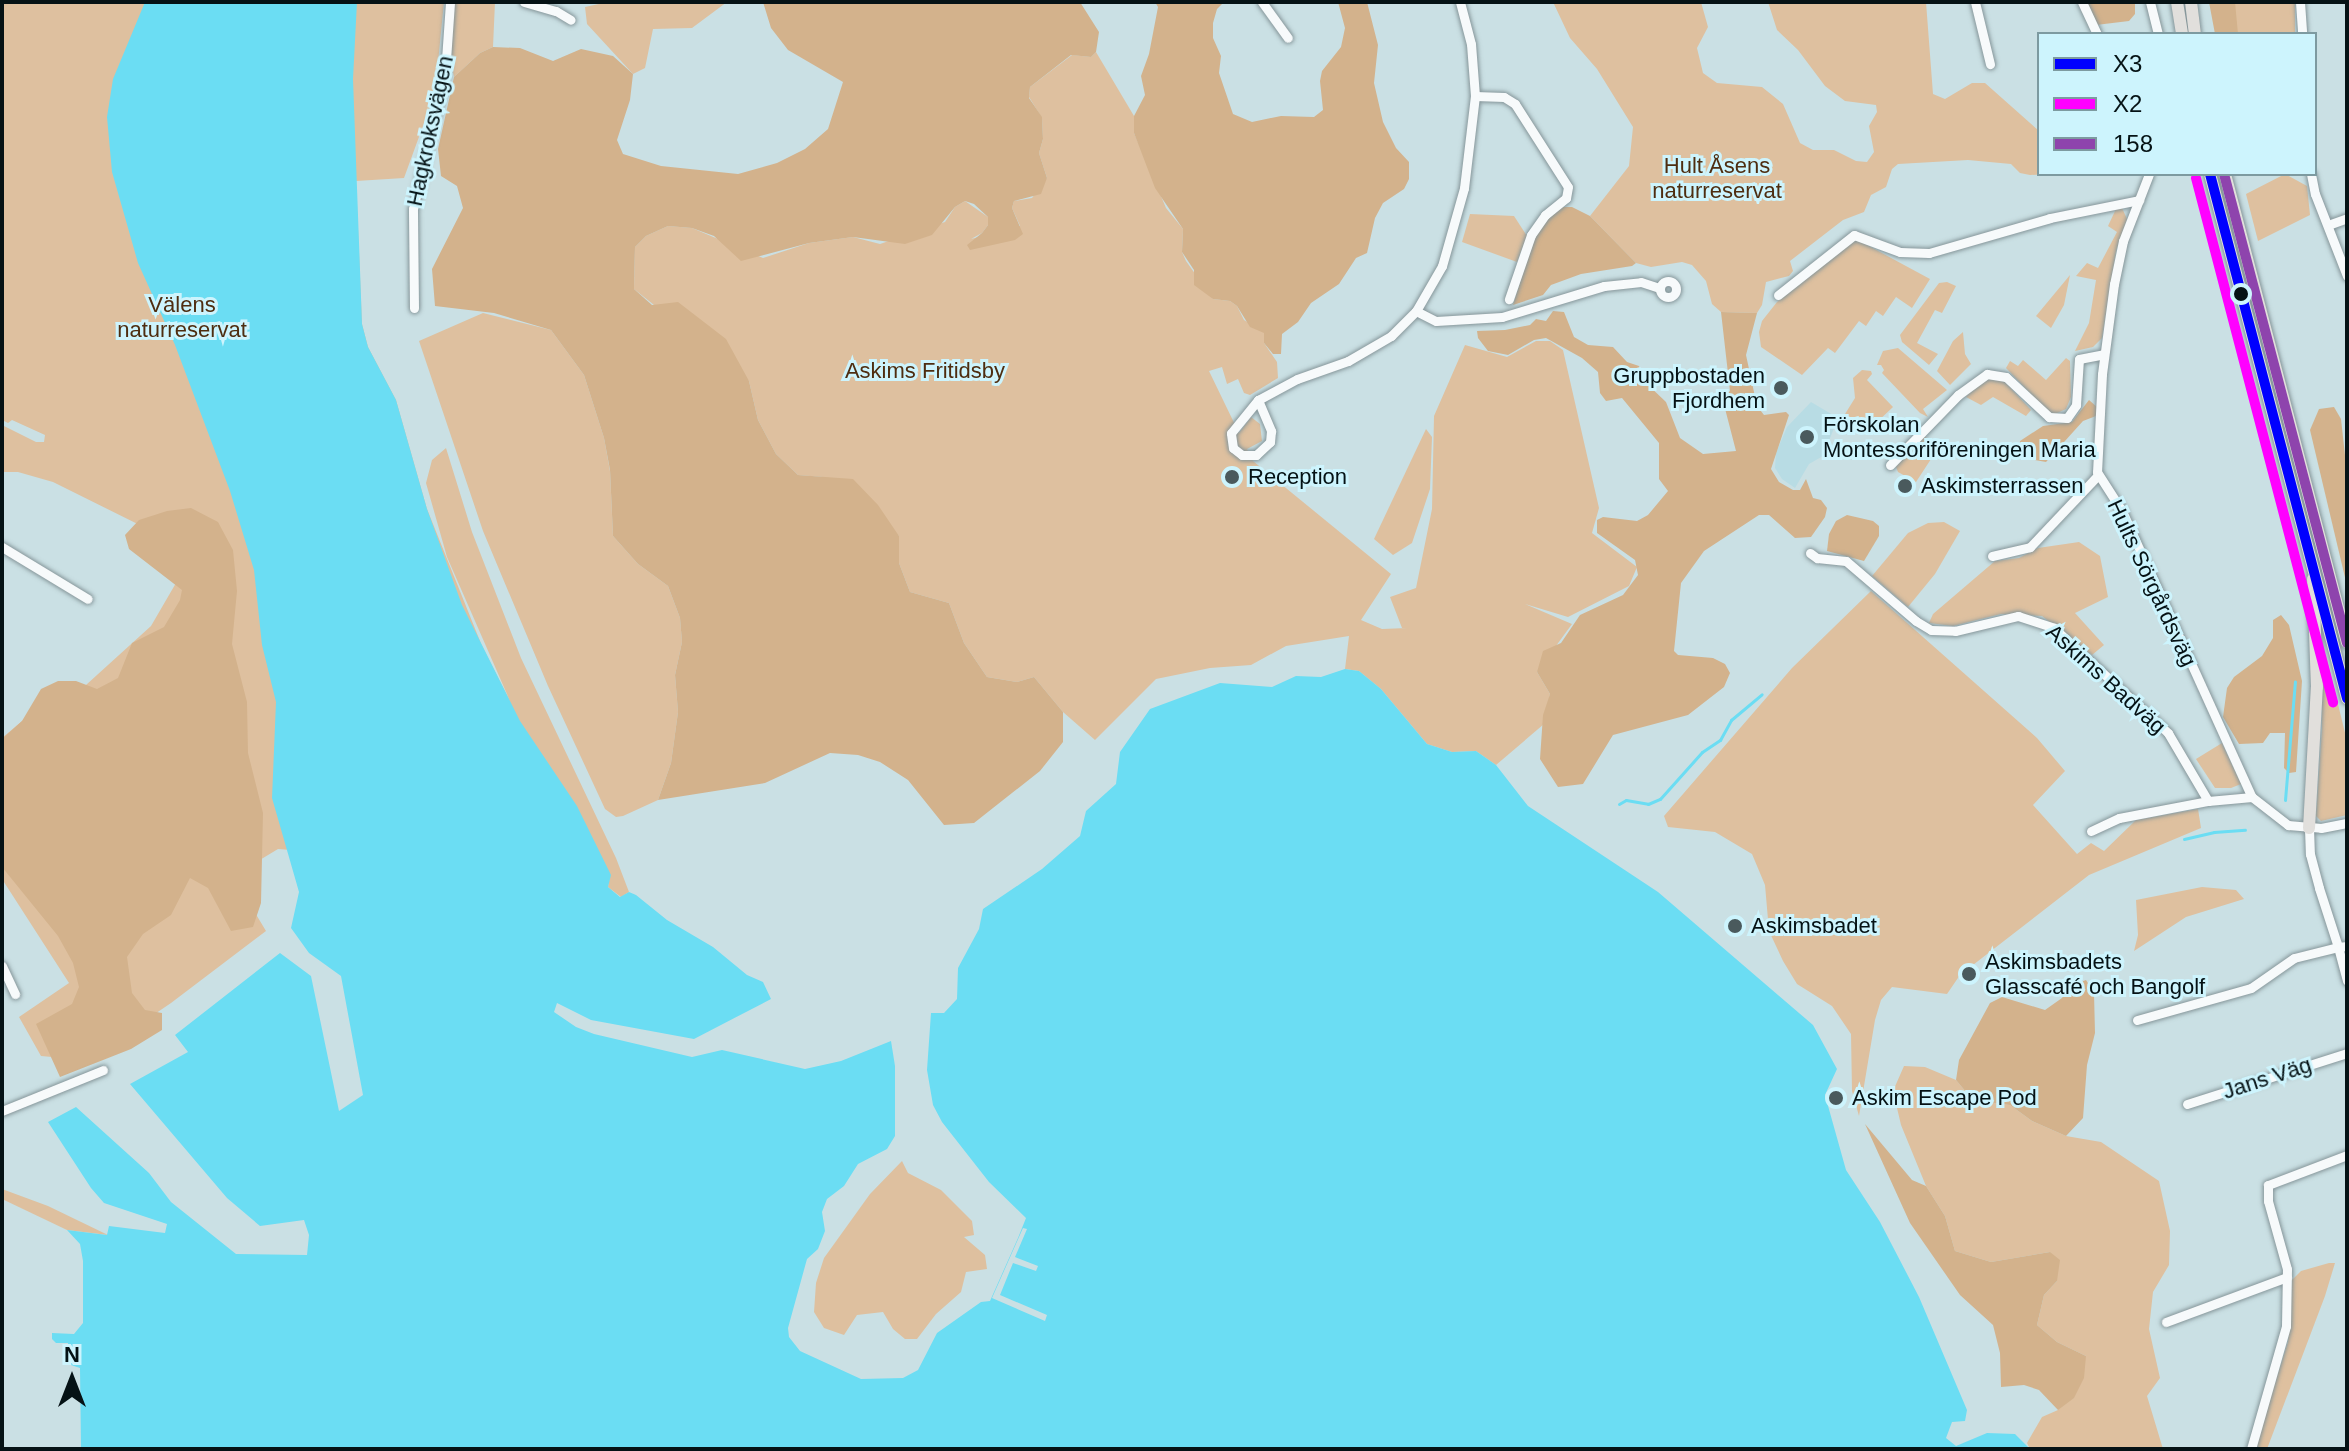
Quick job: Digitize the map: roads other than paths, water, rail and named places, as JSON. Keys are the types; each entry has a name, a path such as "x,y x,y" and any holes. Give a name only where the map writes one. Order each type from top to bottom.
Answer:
{"main road":[{"path":"2177,2 2182,32"},
{"path":"2191,2 2195,32"},
{"path":"2211,176 2347,698"},
{"path":"2226,176 2347,642"},
{"path":"2309,828 2317,687 2313,568"}],"street":[{"name":"Hagkroksvägen","path":"414,308 413,209 445,74 450,2"},
{"path":"524,2 556,11 571,20"},
{"path":"1262,2 1288,38"},
{"path":"1258,400 1271,431 1270,442 1256,455 1242,455 1233,448 1231,433 1258,400 1297,379 1328,370 1371,349 1402,327 1416,311 1442,266 1464,188 1475,96 1471,44 1460,2"},
{"path":"1975,2 1990,64"},
{"path":"2082,2 2096,32"},
{"path":"2150,2 2158,32"},
{"path":"2300,2 2302,32"},
{"path":"1475,96 1504,97 1515,104 1568,187 1566,198 1545,215 1531,235 1509,299"},
{"name":"Hults Sörgårdsväg","path":"2148,176 2120,254 2104,354 2096,460 2098,475 2122,511 2252,797"},
{"path":"2312,176 2347,276"},
{"path":"1778,295 1854,235 1900,252 1929,253 2050,218 2139,200"},
{"path":"2328,225 2347,218"},
{"path":"1416,311 1436,321 1502,317 1604,286 1641,282 1660,288"},
{"path":"1890,465 1958,395 1987,374 2006,377 2049,417 2067,418 2076,405 2079,359 2104,354"},
{"path":"1992,556 2013,554 2030,547 2098,475"},
{"path":"2,547 88,599"},
{"name":"Askims Badväg","path":"1810,553 1817,558 1846,561 1916,621 1931,630 1955,631 2018,616 2054,628 2168,733 2208,801"},
{"path":"2091,831 2119,818 2208,801 2252,797 2275,818 2309,828 2347,823"},
{"path":"2309,828 2313,868 2343,946 2347,981"},
{"path":"2137,1020 2251,988 2294,958 2343,946"},
{"path":"2,966 15,994"},
{"name":"Jans Väg","path":"2187,1104 2347,1053"},
{"path":"2,1111 103,1070"},
{"path":"2251,1449 2283,1340 2287,1277 2267,1195 2268,1185 2347,1155"},
{"path":"2166,1322 2287,1277"}],"water":[{"path":"145,2 357,2 353,79 362,324 368,347 396,400 427,509 462,605 520,721 577,806 611,875 608,887 620,897 629,892 636,895 667,920 713,947 747,975 763,982 771,999 694,1039 591,1020 557,1003 554,1012 576,1027 594,1034 692,1057 722,1050 805,1069 841,1061 891,1041 895,1066 895,1136 887,1149 858,1164 844,1186 827,1199 822,1212 825,1231 818,1249 807,1259 788,1328 789,1337 800,1351 861,1379 903,1378 918,1370 937,1333 981,1302 990,1301 1018,1238 1026,1218 989,1182 942,1122 933,1105 927,1070 931,1013 944,1013 957,999 958,968 979,929 983,909 1042,869 1080,836 1086,811 1116,784 1120,752 1150,709 1220,683 1272,687 1296,676 1321,677 1345,669 1359,671 1381,689 1427,744 1452,752 1476,751 1496,765 1528,806 1658,892 1813,1025 1837,1069 1825,1095 1846,1170 1880,1222 1919,1297 1967,1410 1965,1421 1952,1422 1946,1438 1956,1446 1987,1433 2015,1434 2030,1449 81,1449 80,1368 68,1364 68,1343 56,1343 52,1339 52,1333 74,1334 83,1323 83,1261 80,1244 67,1230 107,1235 109,1226 165,1233 167,1224 104,1203 48,1122 76,1107 149,1173 171,1202 236,1254 307,1255 309,1235 304,1220 260,1226 227,1198 130,1084 188,1052 175,1035 280,953 311,976 339,1111 363,1095 341,976 309,953 291,928 299,892 272,798 276,702 262,645 254,570 230,491 175,345 138,263 112,172 107,117 113,79"}],"waterway":[{"path":"2285,800 2295,681"},
{"path":"1619,804 1626,800 1648,804 1660,799 1702,752 1720,740 1731,720 1762,694"},
{"path":"2184,839 2214,832 2245,830"}],"place":[{"name":"Gruppbostaden Fjordhem","path":"1781,388"},
{"name":"Förskolan Montessoriföreningen Maria","path":"1807,437"},
{"name":"Reception","path":"1232,477"},
{"name":"Askimsterrassen","path":"1905,486"},
{"name":"Askimsbadet","path":"1735,926"},
{"name":"Askimsbadets Glasscafé och Bangolf","path":"1969,974"},
{"name":"Askim Escape Pod","path":"1836,1098"}],"park label":[{"name":"Hult Åsens naturreservat","path":"1717,178"},
{"name":"Välens naturreservat","path":"182,316"},
{"name":"Askims Fritidsby","path":"925,371"}]}
